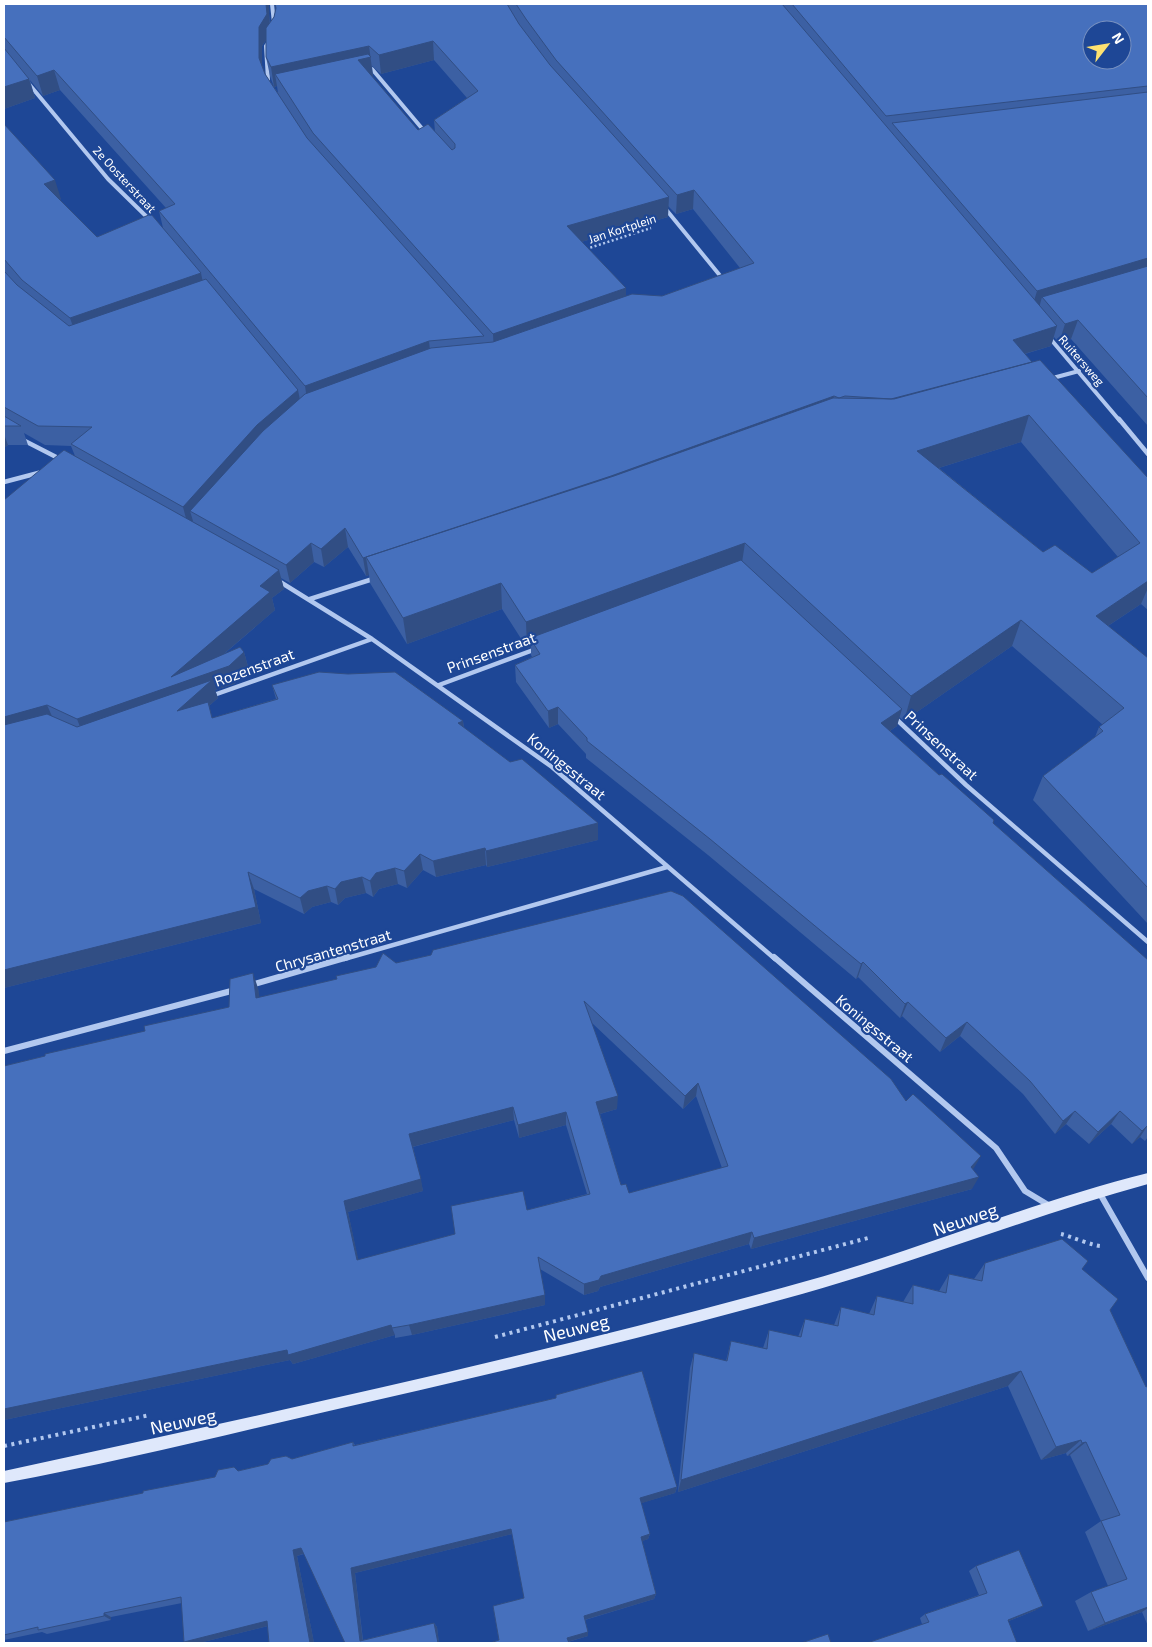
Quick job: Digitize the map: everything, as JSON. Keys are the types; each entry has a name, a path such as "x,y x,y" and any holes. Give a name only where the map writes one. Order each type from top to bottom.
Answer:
{"street":[{"path":"272,4 275,28"},
{"path":"269,84 266,77 266,46 274,36"},
{"path":"363,71 372,69 428,136"},
{"name":"2e Oosterstraat","path":"28,82 108,179 141,209 154,224"},
{"path":"663,206 722,278 714,281"},
{"name":"Ruitersweg","path":"1042,329 1148,454"},
{"path":"1040,382 1079,371"},
{"path":"17,436 70,464"},
{"path":"4,482 51,469"},
{"path":"310,600 385,574"},
{"name":"Koningsstraat","path":"267,575 372,639 552,767 996,1148 1025,1191 1051,1207"},
{"name":"Rozenstraat","path":"205,698 372,639"},
{"name":"Prinsenstraat","path":"439,685 542,647"},
{"name":"Prinsenstraat","path":"886,710 966,785 1148,942"},
{"name":"Chrysantenstraat","path":"4,1051 315,968 667,867"},
{"name":"Neuweg","path":"4,1477 297,1414 487,1369 806,1287 959,1240 1098,1192 1148,1178"},
{"path":"1098,1192 1148,1278"}],"path":[{"name":"Jan Kortplein","path":"583,250 676,220"},
{"path":"1064,1234 1081,1239 1097,1247 1125,1239"},
{"path":"488,1339 874,1236"},
{"path":"4,1446 159,1413"}],"building":[{"path":"4,4 266,4 267,14 259,27 259,58 265,74 307,138 484,336 429,341 305,386 159,211 175,204 54,70 37,76 4,37"},
{"path":"275,4 507,4 519,24 550,65 669,197 567,226 626,288 493,334 313,133 275,74 368,54 371,57 358,60 418,130 428,124 452,150 455,148 455,144 434,120 478,91 433,41 379,55 369,46 271,67 266,57 266,28 274,17"},
{"path":"516,4 782,4 1057,326 1013,340 1032,362 891,399 845,396 839,398 834,396 611,476 363,558 345,528 321,549 311,543 286,565 190,511 263,431 305,394 431,348 493,342 632,294 662,296 754,263 694,190 677,195 556,60"},
{"path":"792,4 1148,4 1148,86 886,116"},
{"path":"4,48 29,79 4,87"},
{"path":"1148,92 1148,258 1037,291 892,123"},
{"path":"4,124 55,180 44,184 97,237 151,214 201,273 70,318 22,280 4,259"},
{"path":"1148,266 1148,398 1078,320 1065,324 1042,297"},
{"path":"4,271 17,285 69,326 206,279 298,390 257,425 183,507 71,444 92,427 38,426 4,407"},
{"path":"1040,360 1148,478 1148,581 1096,616 1148,658 1148,888 1043,776 1103,731 1099,727 1124,708 1021,620 911,696 745,543 526,622 501,583 403,618 366,557 614,476 833,398 894,399","holes":["1029,415 1140,543 1092,573 1055,545 1043,552 917,451"]},
{"path":"4,416 21,426 4,426"},
{"path":"64,450 279,570 260,586 270,592 171,677 240,647 244,652 229,666 77,719 47,705 4,717 4,500"},
{"path":"741,560 902,709 881,723 939,775 942,774 994,820 993,823 1148,960 1148,1125 1142,1131 1120,1111 1098,1132 1075,1111 1063,1121 1030,1081 967,1022 946,1038 908,1002 905,1004 863,962 861,964 710,839 587,741 587,738 558,707 548,711 515,665 540,654 530,638"},
{"path":"319,672 348,674 395,672 463,721 458,723 510,762 522,759 598,823 486,851 485,848 433,861 420,854 404,871 395,868 376,873 370,881 362,877 341,882 335,889 327,886 308,891 300,898 248,872 256,907 4,970 4,725 47,714 77,727 212,680 177,711 208,702 212,718 278,699 272,685"},
{"path":"671,891 683,896 891,1079 906,1101 913,1094 981,1156 971,1167 979,1177 754,1238 752,1232 601,1276 599,1280 584,1284 538,1257 545,1295 409,1325 392,1328 391,1325 288,1355 287,1350 4,1409 4,1066 45,1056 45,1054 145,1031 144,1026 229,1007 230,979 253,973 256,998 337,979 336,976 376,967 383,953 396,963 431,955 433,950","holes":["584,1001 685,1096 698,1083 728,1166 629,1193 626,1184 621,1185 596,1102 618,1096","513,1107 518,1125 566,1112 590,1194 527,1210 523,1191 451,1206 455,1234 357,1260 344,1201 421,1179 409,1134"]},
{"path":"1062,1239 1088,1261 1082,1269 1118,1299 1110,1310 1146,1387 1148,1386 1148,1607 1105,1623 1091,1592 1127,1579 1101,1521 1120,1515 1086,1442 1082,1443 1081,1440 1056,1447 1021,1371 681,1480 694,1353 727,1361 731,1341 767,1349 769,1330 801,1337 805,1319 838,1326 841,1307 874,1315 877,1296 913,1304 913,1285 946,1293 949,1274 982,1281 985,1263"},
{"path":"642,1371 677,1487 640,1498 650,1534 641,1537 656,1594 584,1616 588,1632 567,1638 569,1643 490,1643 499,1640 493,1606 524,1598 511,1529 351,1568 360,1641 434,1623 438,1643 345,1643 301,1548 293,1550 310,1643 269,1643 267,1621 184,1642 181,1597 104,1613 104,1616 38,1630 38,1627 4,1635 4,1522 215,1477 218,1470 234,1467 238,1471 268,1464 271,1459 286,1456 292,1459 353,1442 353,1446 556,1398 556,1395"},
{"path":"1019,1550 1043,1606 1008,1620 1017,1643 867,1643 929,1622 925,1614 987,1593 976,1566"},
{"path":"828,1634 831,1643 801,1643"}]}
